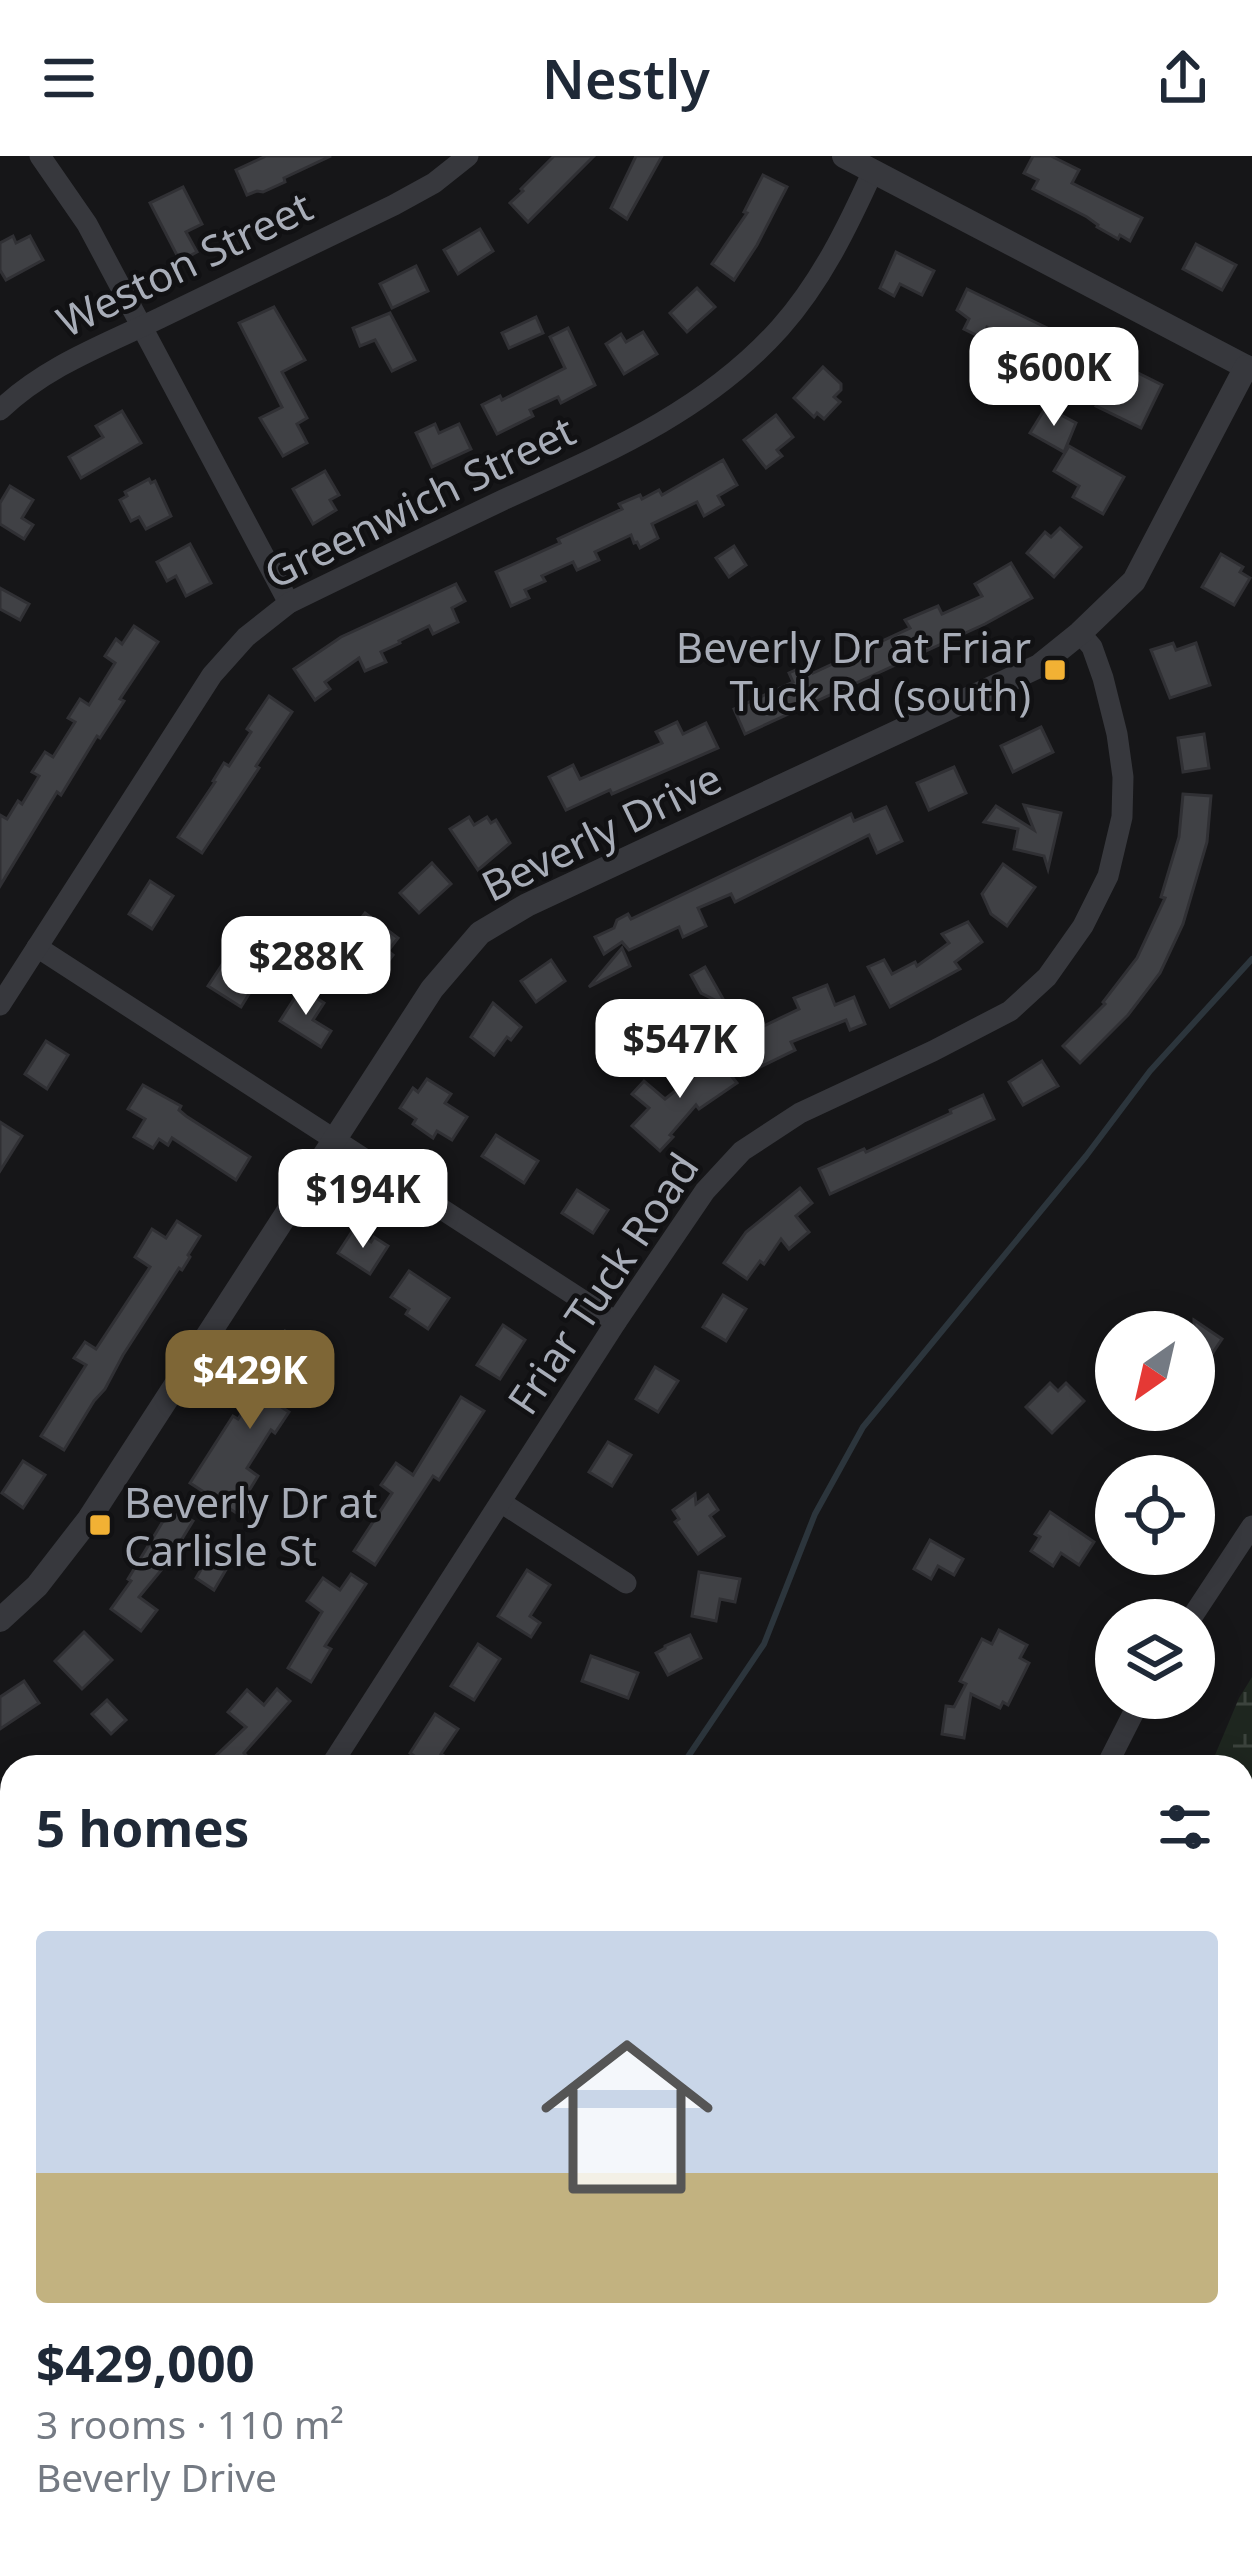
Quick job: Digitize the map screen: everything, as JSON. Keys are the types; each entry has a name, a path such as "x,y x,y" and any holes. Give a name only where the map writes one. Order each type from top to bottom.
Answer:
{"street":[{"path":"40,156 87,224 289,603"},
{"name":"Weston Street","path":"0,410 88,350 394,205 434,183 468,156"},
{"path":"844,156 1250,364"},
{"name":"Greenwich Street","path":"0,1005 212,675 246,637 289,603 666,422 711,392 755,354 810,290 873,171"},
{"name":"Beverly Drive","path":"0,1621 37,1586 89,1519 432,988 480,933 527,904 1039,666 1134,581 1250,364"},
{"name":"Friar Tuck Road","path":"338,1755 616,1322 706,1191 742,1150 800,1113 1010,1011 1047,977 1083,926 1108,876 1122,817 1123,777 1118,734 1102,678 1092,647 1080,633"},
{"path":"37,947 616,1322"},
{"path":"502,1502 626,1583"},
{"path":"1204,1599 1252,1526"},
{"path":"1112,1755 1130,1719"}],"green space":[{"path":"1252,1677 1252,1755 1215,1755"}],"building":[{"path":"266,156 331,156 284,178 285,182 247,195 236,170"},
{"path":"554,156 594,156 528,222 510,203"},
{"path":"636,156 662,156 627,219 611,208"},
{"path":"1033,156 1051,156 1079,170 1072,183 1142,218 1130,241 1120,235 1118,239 1033,189 1038,180 1024,173"},
{"path":"763,175 787,187 734,280 712,264 747,213"},
{"path":"183,187 202,224 186,232 197,252 180,261 150,203"},
{"path":"480,229 493,251 458,274 444,250"},
{"path":"13,236 16,243 30,236 43,260 6,280 0,270 0,243"},
{"path":"1196,244 1236,265 1222,290 1183,269"},
{"path":"896,252 934,271 922,295 900,284 894,296 880,288"},
{"path":"416,266 428,291 392,308 380,284"},
{"path":"697,288 715,307 687,332 670,313"},
{"path":"967,289 1080,344 1078,348 1084,351 1074,372 987,327 982,338 964,329 969,319 957,310"},
{"path":"274,307 305,360 282,372 307,418 297,424 307,443 283,456 260,418 282,407 239,323"},
{"path":"390,313 415,360 392,371 375,340 360,346 353,328"},
{"path":"536,317 543,333 509,348 502,333"},
{"path":"568,328 595,385 561,403 558,397 530,410 533,416 497,434 482,405 565,368 550,337"},
{"path":"643,332 657,354 624,374 606,344 621,334 626,342"},
{"path":"1118,363 1162,385 1141,428 1096,406"},
{"path":"823,367 841,384 834,397 840,402 824,419 817,413 814,417 794,398"},
{"path":"1046,407 1076,423 1064,452 1030,433"},
{"path":"122,411 141,443 81,478 69,457 103,437 96,426"},
{"path":"776,415 793,437 777,450 782,456 766,468 744,440"},
{"path":"435,424 439,433 459,424 471,449 432,467 416,433"},
{"path":"1069,446 1124,477 1103,514 1073,497 1079,486 1054,471"},
{"path":"723,460 737,485 718,496 723,505 704,516 697,502 652,524 658,538 640,548 631,535 595,552 599,560 577,570 573,562 542,576 545,581 525,590 529,598 511,606 496,572 622,509 619,504 659,490 662,495"},
{"path":"325,471 339,495 330,500 336,510 313,524 293,489"},
{"path":"149,479 155,481 171,516 146,529 139,517 131,521 120,500"},
{"path":"10,486 33,500 22,518 33,525 24,539 0,524 0,503"},
{"path":"1060,528 1081,547 1054,577 1027,553 1045,532 1051,537"},
{"path":"190,544 211,583 186,596 176,576 167,581 157,562"},
{"path":"734,546 746,565 729,577 716,558"},
{"path":"1221,554 1243,567 1240,572 1250,578 1234,605 1202,587"},
{"path":"1011,563 1032,598 745,734 734,709 793,682 789,673 809,664 813,673 910,628 905,620 938,606 942,614 982,596 975,584"},
{"path":"456,584 465,601 452,608 458,622 433,634 429,626 399,641 381,652 386,662 365,671 359,658 325,682 330,689 315,700 294,669 341,637"},
{"path":"0,588 29,604 20,620 0,609"},
{"path":"134,626 158,642 0,886 0,815 7,819 18,801 22,804 39,776 32,772 45,752 53,757 75,722 68,718 80,699 89,705 115,663 105,656 116,639 122,644"},
{"path":"1173,643 1176,650 1196,643 1210,685 1170,698 1151,650"},
{"path":"269,696 292,712 202,853 178,837 224,763 229,766 251,732 247,729"},
{"path":"677,722 683,734 706,723 718,748 566,810 549,777 573,765 580,779 662,743 656,732"},
{"path":"1041,727 1053,752 1013,772 1001,746"},
{"path":"1204,734 1209,768 1183,772 1178,738"},
{"path":"954,767 966,793 929,810 917,783"},
{"path":"1183,794 1211,796 1207,842 1183,924 1160,973 1128,1015 1080,1063 1063,1046 1105,1004 1137,958 1165,898 1161,897 1179,837"},
{"path":"1024,805 1061,813 1048,869 1044,856 1014,849 1018,829 984,822 996,806 1034,830"},
{"path":"886,807 902,841 877,853 869,835 735,902 731,894 698,908 706,926 683,937 679,927 629,950 622,942 604,954 595,937 628,914 631,919 851,814 854,821"},
{"path":"469,817 474,825 487,817 491,823 496,820 510,843 478,870 450,829"},
{"path":"432,863 451,884 419,913 400,893"},
{"path":"1003,864 1035,887 1007,926 991,914 982,894"},
{"path":"150,881 173,896 152,929 129,914"},
{"path":"365,913 398,938 379,974 340,946"},
{"path":"968,922 982,942 955,962 960,969 890,1007 868,967 884,960 892,974 915,962 917,966 949,943 942,934"},
{"path":"622,948 630,966 589,987"},
{"path":"229,954 260,976 241,1007 208,986"},
{"path":"551,960 565,981 536,1002 521,981"},
{"path":"705,967 727,1006 701,993 691,975"},
{"path":"827,985 835,1005 854,997 865,1024 850,1030 846,1020 791,1042 795,1050 756,1069 743,1044 748,1041 745,1035 799,1009 794,998"},
{"path":"301,988 324,1003 313,1020 331,1031 321,1047 280,1021"},
{"path":"493,1003 521,1027 494,1055 471,1037"},
{"path":"46,1041 68,1055 47,1089 25,1074"},
{"path":"712,1052 737,1083 699,1109 696,1105 660,1151 632,1126 649,1108 632,1094 644,1081 665,1099 697,1074 692,1068"},
{"path":"1042,1061 1058,1086 1023,1105 1009,1082"},
{"path":"427,1079 451,1094 445,1103 467,1117 452,1140 437,1131 433,1138 400,1108 413,1088 418,1092"},
{"path":"143,1085 181,1106 186,1116 250,1157 236,1180 172,1138 168,1145 159,1139 153,1148 134,1137 145,1119 128,1109"},
{"path":"983,1095 994,1119 830,1194 819,1169 866,1152"},
{"path":"0,1122 22,1136 0,1171"},
{"path":"496,1135 538,1161 524,1183 482,1156"},
{"path":"800,1188 812,1203 796,1216 809,1232 789,1249 781,1239 747,1279 724,1263 746,1232"},
{"path":"577,1190 608,1210 593,1233 562,1213"},
{"path":"177,1221 200,1236 190,1257 64,1450 41,1436 86,1365 74,1358 85,1342 96,1349 150,1267 135,1257 152,1229 166,1238"},
{"path":"353,1230 388,1246 370,1274 338,1253"},
{"path":"409,1271 449,1298 428,1329 391,1297"},
{"path":"723,1295 746,1309 726,1341 703,1327"},
{"path":"503,1325 525,1340 500,1379 477,1365"},
{"path":"285,1331 314,1350 272,1401 289,1412 275,1433 271,1430 247,1468 258,1476 247,1494 255,1499 244,1518 190,1483 270,1369 264,1365"},
{"path":"655,1367 678,1381 658,1412 636,1399"},
{"path":"1050,1383 1058,1391 1066,1383 1084,1401 1052,1433 1026,1407"},
{"path":"461,1397 484,1411 439,1480 433,1476 375,1565 354,1551 392,1493 381,1485 396,1463 413,1475"},
{"path":"608,1442 631,1455 612,1486 589,1472"},
{"path":"23,1461 45,1475 23,1508 2,1493"},
{"path":"695,1494 696,1504 708,1495 718,1510 710,1516 724,1536 698,1554 675,1522 679,1519 673,1510"},
{"path":"171,1508 193,1521 139,1597 157,1610 141,1631 111,1609"},
{"path":"1050,1512 1094,1542 1079,1565 1061,1553 1053,1566 1031,1551 1040,1537 1035,1534"},
{"path":"930,1540 963,1559 954,1575 938,1566 931,1579 914,1569"},
{"path":"209,1556 227,1568 214,1590 196,1578"},
{"path":"527,1570 550,1585 530,1616 540,1623 531,1637 498,1616"},
{"path":"699,1572 740,1579 735,1602 720,1599 716,1621 692,1616"},
{"path":"351,1574 366,1584 325,1646 331,1649 311,1682 288,1668 322,1612 307,1601 323,1578 340,1590"},
{"path":"999,1630 1027,1645 1020,1658 1029,1663 1008,1705 1003,1702 1000,1708 971,1694 964,1738 942,1734 946,1706 954,1707 966,1684 960,1681 982,1639 992,1644"},
{"path":"84,1632 112,1660 82,1689 55,1661"},
{"path":"690,1635 701,1658 668,1675 656,1653"},
{"path":"478,1644 500,1659 474,1700 451,1686"},
{"path":"591,1656 638,1673 628,1698 582,1681"},
{"path":"24,1681 39,1703 0,1729 0,1697"},
{"path":"277,1689 290,1701 246,1755 217,1755 246,1727 228,1712 247,1690 264,1705"},
{"path":"107,1700 126,1720 111,1734 92,1714"},
{"path":"435,1714 458,1729 443,1755 410,1753"}],"waterway":[{"path":"689,1755 764,1644 815,1514 863,1427 1150,1071 1252,959"}],"place":[{"name":"Beverly Dr at Friar Tuck Rd (south)","path":"1055,670"},
{"name":"Beverly Dr at Carlisle St","path":"100,1525"}]}
